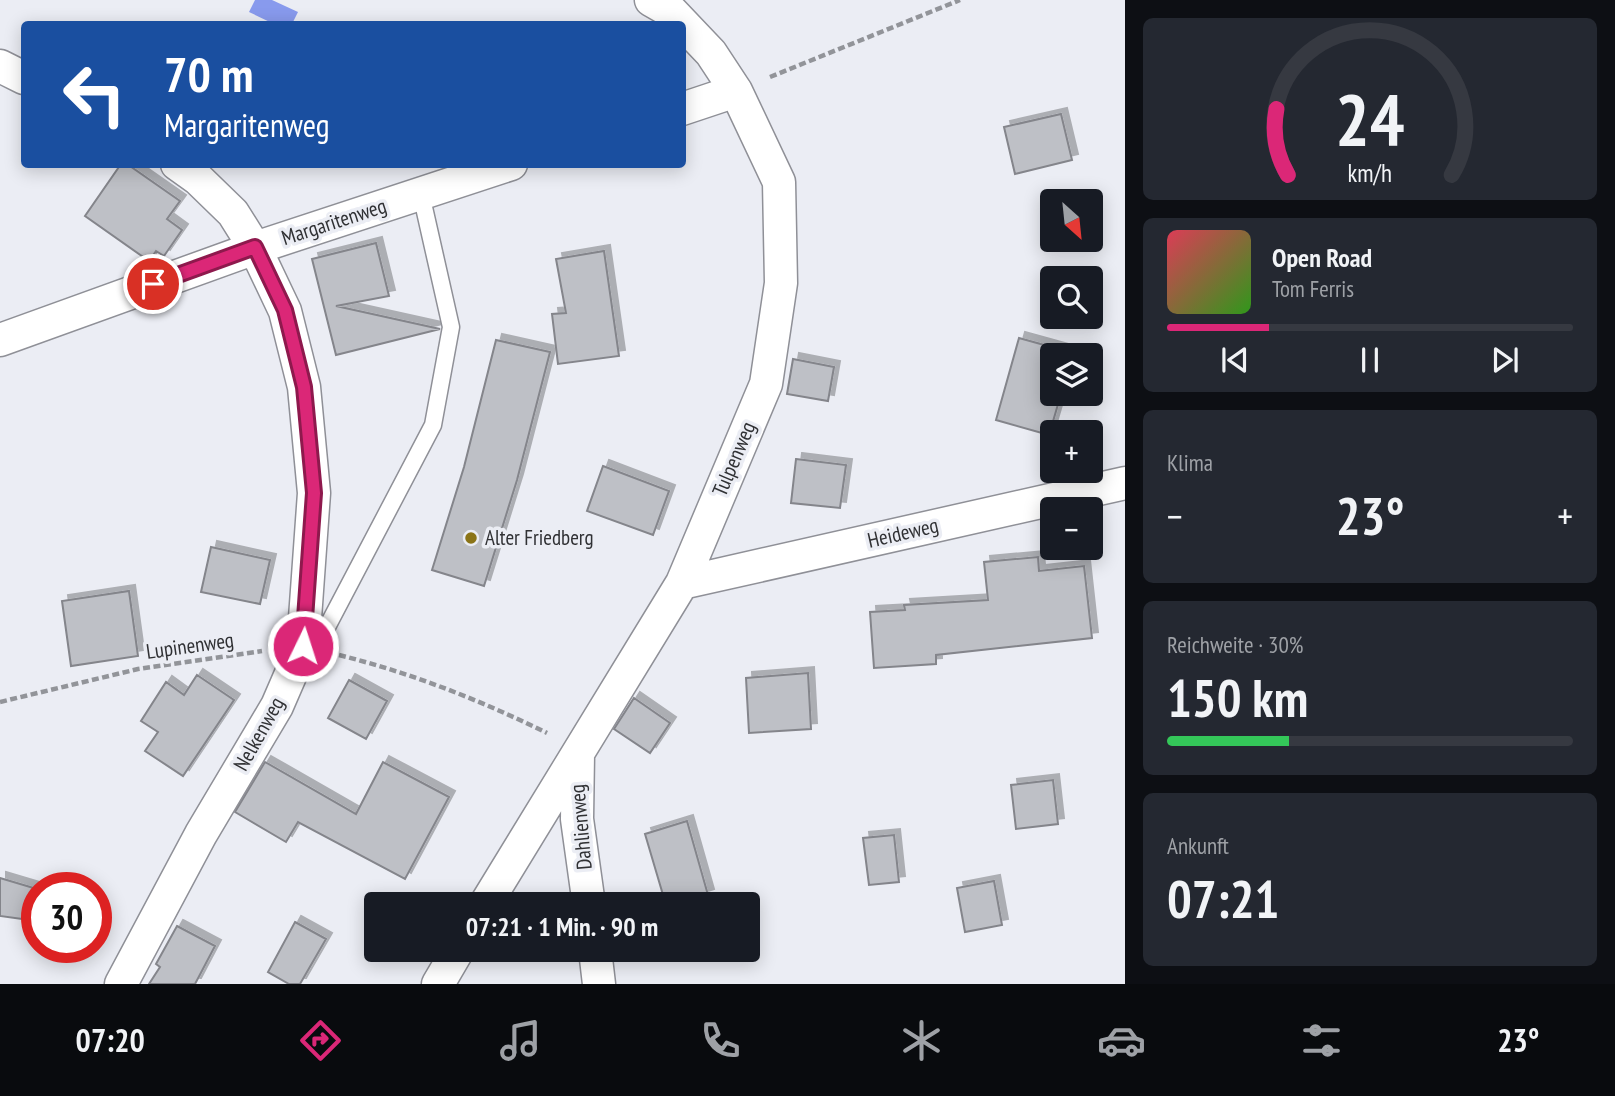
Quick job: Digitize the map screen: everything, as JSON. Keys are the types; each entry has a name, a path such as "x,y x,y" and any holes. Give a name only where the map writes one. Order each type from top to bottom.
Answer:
{"street":[{"name":"Tulpenweg","path":"652,0 672,12 681,21"},
{"name":"Tulpenweg","path":"493,892 681,583 766,384 781,283 779,182 736,91 711,53 686,27"},
{"path":"0,66 21,76"},
{"path":"686,107 736,91"},
{"name":"Nelkenweg","path":"121,984 201,834 277,706 303,646 314,493 304,387 285,310 255,247 233,213 183,168"},
{"name":"Margaritenweg","path":"0,340 255,247 499,168"},
{"name":"Heideweg","path":"681,583 1125,483"},
{"name":"Dahlienweg","path":"579,749 576,819 587,892"},
{"path":"438,984 451,962"},
{"path":"596,962 599,984"}],"lane":[{"path":"303,646 327,627 433,425 451,327 421,194"}],"path":[{"path":"736,91 960,0"},
{"name":"Lupinenweg","path":"0,702 138,669 303,646 388,667 483,703 579,749"}],"water":[{"path":"255,0 272,0 298,12 294,21 268,21 249,12"}],"building":[{"path":"1061,114 1072,160 1015,174 1004,127"},
{"path":"118,168 133,168 180,201 167,219 182,230 164,256 156,251 149,261 85,216"},
{"path":"376,243 389,296 336,306 440,329 336,355 312,259"},
{"path":"604,251 619,356 558,364 552,314 566,313 556,259"},
{"path":"1019,338 1040,344 1040,406 1057,406 1053,420 1040,420 1040,432 996,420"},
{"path":"496,340 550,352 517,480 484,586 432,570 464,467"},
{"path":"793,359 834,367 828,401 787,394"},
{"path":"796,459 846,465 840,508 791,503"},
{"path":"603,466 669,491 653,535 587,511"},
{"path":"211,547 270,560 260,604 201,592"},
{"path":"1038,557 1039,571 1084,566 1092,638 936,655 936,664 874,668 870,612 905,610 904,605 988,600 984,562"},
{"path":"129,591 138,656 71,666 62,601"},
{"path":"808,673 811,729 749,733 746,678"},
{"path":"197,675 234,700 183,776 145,751 158,732 141,721 166,682 184,695"},
{"path":"349,680 387,701 366,739 328,718"},
{"path":"634,698 670,723 650,753 614,729"},
{"path":"265,762 356,814 383,762 449,797 405,879 298,822 286,842 235,812"},
{"path":"1053,780 1058,824 1016,829 1011,785"},
{"path":"687,821 707,892 662,892 645,834"},
{"path":"894,835 899,882 869,885 863,838"},
{"path":"0,878 21,884 21,919 0,916"},
{"path":"994,881 1002,925 965,932 957,888"},
{"path":"295,922 326,939 300,984 289,984 268,972"},
{"path":"177,926 215,946 195,984 149,984 160,967 156,964"}],"place":[{"name":"Alter Friedberg","path":"471,538"}],"route":[{"path":"153,284 255,247 285,310 304,387 314,493 303,646"}]}
